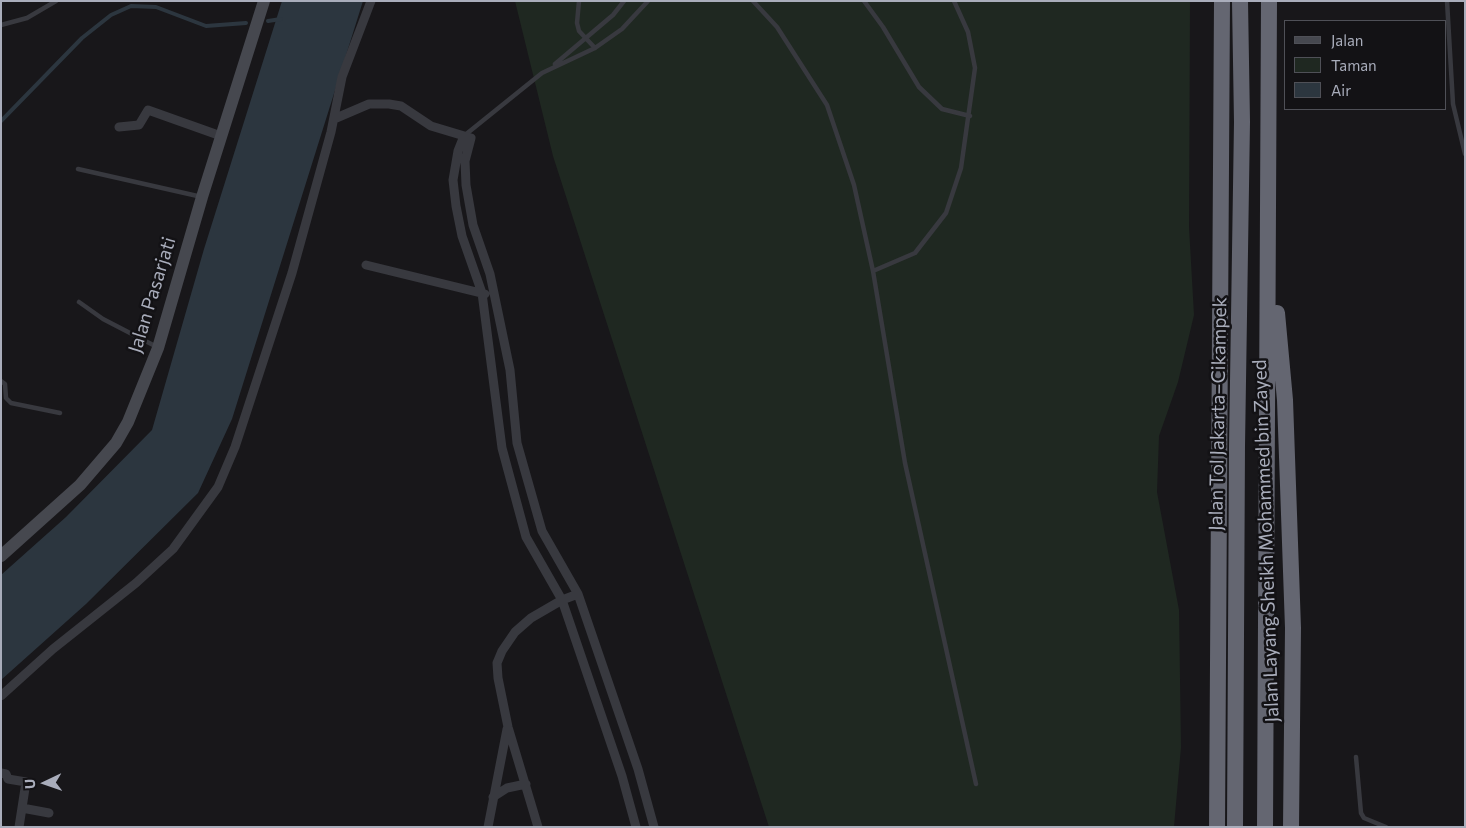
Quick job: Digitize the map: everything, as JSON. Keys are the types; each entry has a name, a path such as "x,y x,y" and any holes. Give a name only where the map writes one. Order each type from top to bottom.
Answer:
{"highway":[{"path":"1217,827 1222,1"},
{"name":"Jalan Tol Jakarta–Cikampek","path":"1235,827 1237,456 1242,122 1240,1"},
{"path":"1265,827 1269,1"},
{"name":"Jalan Layang Sheikh Mohammed bin Zayed","path":"1268,224 1285,400 1293,628 1291,827"}],"main road":[{"name":"Jalan Pasarjati","path":"1,556 80,485 116,443 138,400 158,348 202,196 264,1"}],"street":[{"path":"1,696 53,649 136,583 173,549 218,487 235,448 292,273 318,186 342,77 371,1"},
{"path":"334,119 369,104 389,104 401,106 432,126 468,135"},
{"path":"119,127 139,125 148,110 221,136"},
{"path":"468,135 458,152 453,180 462,236 482,293 502,448 526,537 562,600 622,776 636,827"},
{"path":"468,135 465,161 466,185 473,225 490,274 510,370 517,443 542,531 578,594 638,769 654,827"},
{"path":"366,265 495,296"},
{"path":"538,827 508,727 498,678 497,663 502,650 515,632 531,618 562,600 578,594"},
{"path":"488,827 508,727"},
{"path":"1,773 6,774 8,779 26,782 19,827"},
{"path":"493,797 507,788 526,784"},
{"path":"22,808 49,813"}],"lane":[{"path":"1,25 27,18 56,1"},
{"path":"580,1 577,23 594,48"},
{"path":"468,135 478,122 552,67 613,15 624,1"},
{"path":"552,67 594,48 622,28 648,1"},
{"path":"753,1 778,27 828,105 854,185 873,271 905,463 976,784"},
{"path":"864,1 883,27 919,87 942,109 970,116"},
{"path":"873,271 915,253 946,213 961,168 970,116 975,68 968,32 954,1"},
{"path":"1447,1 1453,104 1465,154"},
{"path":"78,169 202,196"},
{"path":"79,302 103,319 158,348"},
{"path":"1,381 5,384 6,398 11,403 60,413"},
{"path":"1356,757 1361,813 1364,818 1386,827"}],"green space":[{"path":"515,1 1190,1 1189,227 1194,315 1178,382 1159,436 1157,492 1179,610 1181,747 1174,827 769,827 553,156"}],"water":[{"path":"282,1 363,1 232,419 198,493 86,604 1,680 1,575 66,517 152,430 204,249"}],"waterway":[{"path":"1,121 82,38 111,15 131,6 156,7 206,26 246,23"},
{"path":"268,21 281,19"}]}
